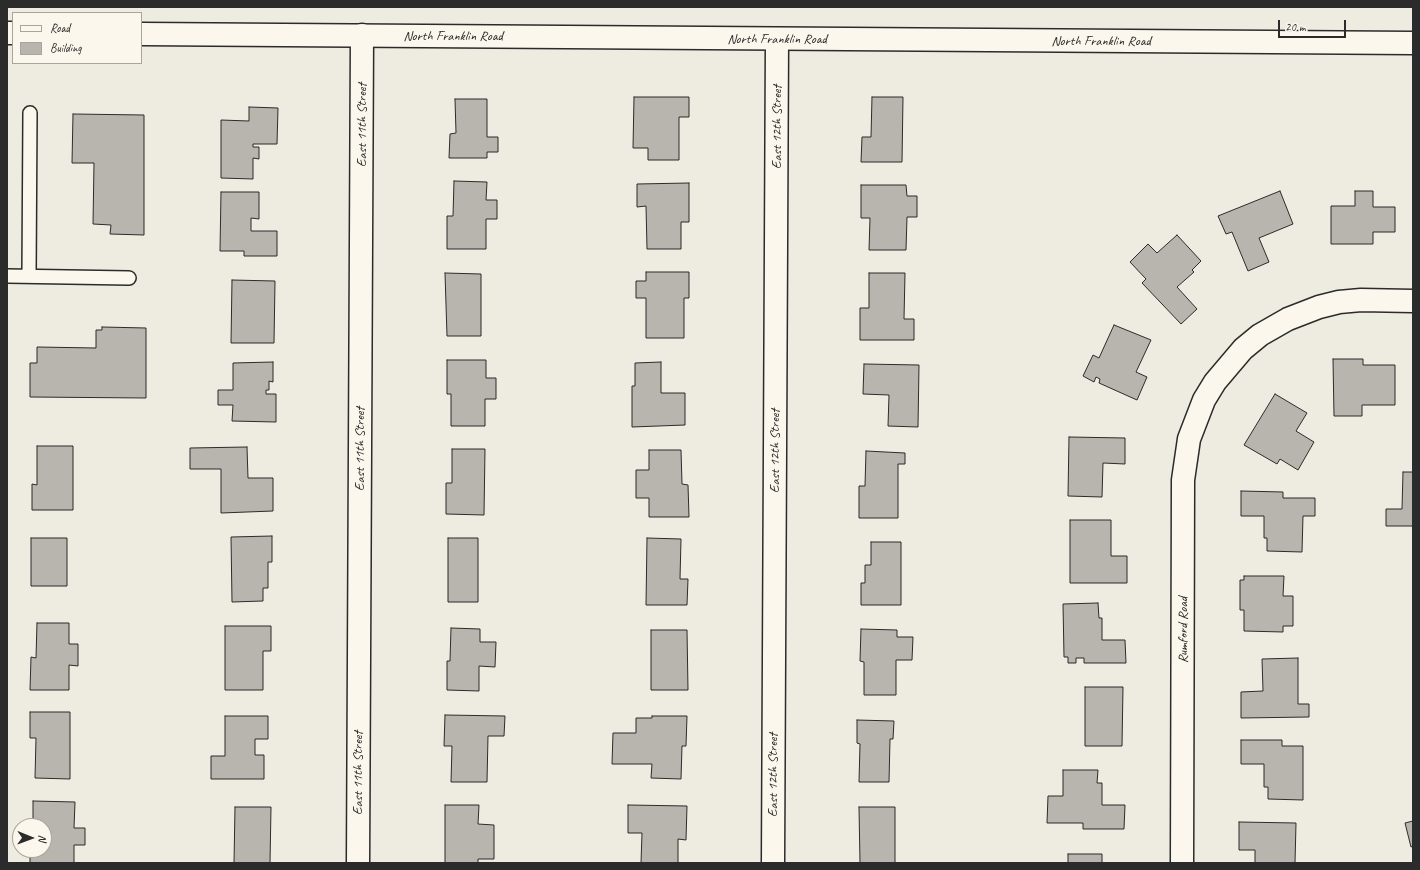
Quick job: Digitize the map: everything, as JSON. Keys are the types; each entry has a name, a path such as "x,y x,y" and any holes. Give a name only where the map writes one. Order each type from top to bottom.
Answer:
{"street":[{"name":"North Franklin Road","path":"142,34 1413,43"},
{"name":"East 11th Street","path":"358,863 362,35"},
{"name":"East 12th Street","path":"773,863 777,39"},
{"name":"Rumford Road","path":"1182,863 1183,480 1189,439 1204,400 1215,382 1243,349 1269,329 1288,319 1319,307 1339,302 1366,300 1413,301"}],"lane":[{"path":"29,276 30,113"},
{"path":"7,276 129,278"}],"building":[{"path":"634,97 689,97 689,117 679,117 679,160 648,160 648,148 633,148"},
{"path":"872,97 903,97 902,162 861,162 862,137 871,137"},
{"path":"455,99 487,99 487,137 498,137 498,152 487,152 487,158 449,158 450,134 456,133"},
{"path":"249,107 278,108 277,144 253,144 253,147 259,147 259,159 253,158 253,179 221,178 221,120 249,121"},
{"path":"73,114 144,115 144,235 110,234 111,225 93,224 94,163 72,163"},
{"path":"454,181 487,182 486,200 497,200 497,219 486,219 486,249 447,249 447,216 453,216"},
{"path":"689,183 689,222 681,222 681,249 647,249 646,206 637,207 637,184"},
{"path":"861,185 906,185 907,196 917,196 917,217 907,217 906,250 869,250 870,218 861,218"},
{"path":"1280,191 1293,224 1259,238 1269,262 1248,271 1232,232 1226,234 1218,216"},
{"path":"1355,191 1373,191 1373,207 1395,207 1395,232 1373,232 1373,244 1331,244 1331,206 1355,206"},
{"path":"221,192 259,192 259,219 251,218 251,231 277,231 277,256 244,256 244,251 220,251"},
{"path":"1177,235 1201,261 1192,270 1194,272 1177,287 1197,309 1181,324 1142,283 1146,279 1130,262 1148,244 1157,253"},
{"path":"646,272 689,272 689,298 684,298 684,338 646,338 646,298 636,298 636,281 646,281"},
{"path":"445,273 481,274 481,336 447,336"},
{"path":"869,273 905,273 904,319 914,319 914,340 860,340 860,308 869,308"},
{"path":"232,280 275,281 274,343 231,343"},
{"path":"1114,325 1151,340 1136,372 1147,377 1137,400 1099,383 1100,379 1096,377 1094,382 1083,376 1093,355 1099,358"},
{"path":"102,327 146,328 146,398 30,397 30,363 37,363 37,347 96,348 96,330 102,330"},
{"path":"1333,359 1363,359 1363,365 1395,365 1395,405 1362,405 1362,416 1334,416"},
{"path":"447,360 486,360 486,378 496,378 496,399 485,399 485,426 451,426 451,394 447,394"},
{"path":"273,362 273,382 269,381 269,390 266,390 266,394 276,394 276,422 232,421 233,405 218,405 218,390 233,390 233,363"},
{"path":"661,362 661,393 685,393 685,425 632,427 632,386 635,386 635,363"},
{"path":"864,364 919,365 918,427 888,426 889,395 863,394"},
{"path":"1275,394 1307,413 1296,431 1314,442 1298,470 1280,459 1277,464 1244,445"},
{"path":"1069,437 1125,438 1125,464 1103,463 1102,497 1068,496"},
{"path":"37,446 73,446 73,510 32,510 32,484 37,485"},
{"path":"247,447 248,478 273,478 273,511 221,513 221,469 190,469 190,448"},
{"path":"452,449 485,449 484,515 446,514 446,483 452,483"},
{"path":"649,450 681,450 682,484 688,485 689,517 649,517 649,498 636,498 636,470 649,470"},
{"path":"866,451 905,453 905,464 898,464 898,518 859,518 859,486 865,486"},
{"path":"1403,472 1413,472 1413,526 1386,526 1386,509 1402,509"},
{"path":"1241,491 1283,492 1283,498 1315,498 1315,516 1303,516 1302,552 1267,551 1267,538 1264,538 1264,516 1241,516"},
{"path":"1070,520 1111,520 1111,556 1127,556 1127,583 1070,583"},
{"path":"272,536 272,562 268,562 268,588 263,588 263,601 232,602 231,537"},
{"path":"31,538 67,538 67,586 31,586"},
{"path":"448,538 478,538 478,602 448,602"},
{"path":"647,538 681,539 680,579 688,579 687,605 646,605"},
{"path":"871,542 901,542 901,605 861,605 861,583 865,583 865,565 871,565"},
{"path":"1244,576 1284,576 1283,596 1293,596 1293,626 1283,626 1283,632 1244,631 1244,610 1240,610 1240,580 1244,580"},
{"path":"1098,603 1099,618 1102,618 1102,640 1125,640 1126,663 1084,663 1084,658 1076,658 1076,663 1068,663 1068,657 1064,657 1063,604"},
{"path":"37,623 69,623 69,644 78,644 78,666 69,665 69,690 30,690 31,657 36,658"},
{"path":"225,626 271,626 271,651 263,651 263,690 225,690"},
{"path":"451,628 480,629 480,642 496,642 495,667 479,666 479,691 447,690 447,661 450,661"},
{"path":"861,629 897,630 897,637 913,637 912,660 896,660 896,695 864,695 864,662 860,661"},
{"path":"651,630 687,630 688,690 651,690"},
{"path":"1298,658 1298,704 1309,704 1309,717 1241,718 1241,692 1263,691 1262,659"},
{"path":"1085,687 1123,687 1122,746 1085,746"},
{"path":"30,712 70,712 70,779 35,778 36,738 30,738"},
{"path":"445,715 505,716 504,736 488,736 487,782 451,782 452,746 444,746"},
{"path":"225,716 268,716 268,739 255,739 255,755 264,755 264,779 211,779 211,756 225,756"},
{"path":"652,716 687,716 686,746 682,746 681,779 651,778 652,764 612,764 613,733 636,733 636,718 652,718"},
{"path":"857,720 894,721 893,739 890,739 889,782 859,782 860,744 857,743"},
{"path":"1241,740 1282,740 1282,746 1303,746 1303,800 1268,799 1268,787 1264,787 1264,764 1241,764"},
{"path":"1063,770 1098,770 1097,783 1102,783 1102,805 1125,805 1124,829 1083,829 1083,823 1047,823 1048,796 1063,796"},
{"path":"33,801 75,802 74,828 85,828 85,845 74,845 74,863 30,863 30,858 52,858 52,818 33,818"},
{"path":"445,805 479,805 478,824 494,825 494,859 478,859 478,863 445,863"},
{"path":"628,805 687,806 686,840 678,839 678,863 641,863 642,833 628,833"},
{"path":"235,807 271,807 270,863 234,863"},
{"path":"859,807 895,807 895,863 860,863"},
{"path":"1413,821 1413,846 1411,847 1405,823"},
{"path":"1239,822 1296,823 1295,863 1255,863 1255,850 1239,850"},
{"path":"1068,854 1102,854 1102,863 1068,863"}]}
